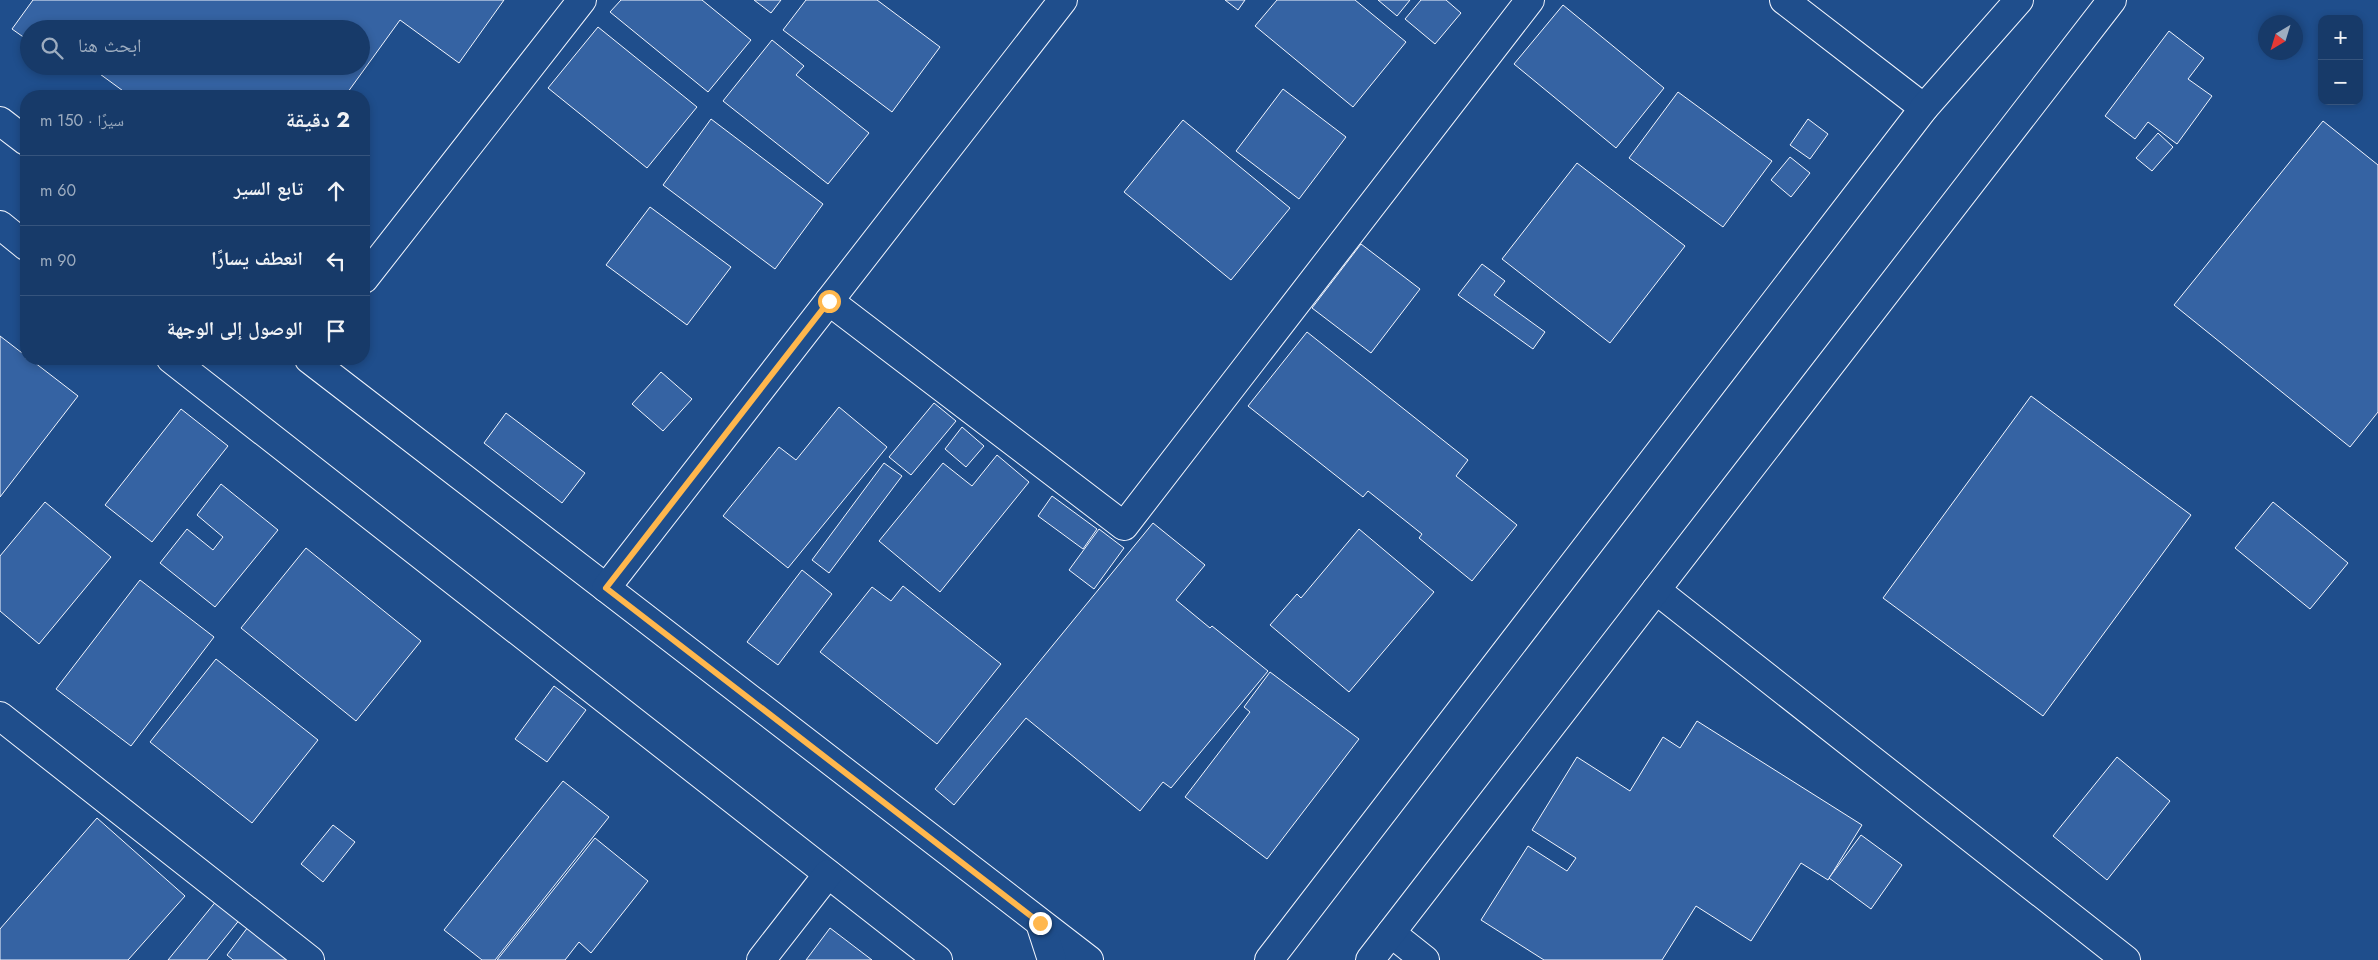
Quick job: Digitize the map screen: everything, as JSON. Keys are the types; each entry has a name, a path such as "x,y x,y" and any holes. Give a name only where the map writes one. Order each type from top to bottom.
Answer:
{"street":[{"path":"370,271 582,0"},
{"path":"606,588 1063,0"},
{"path":"829,301 1124,526 1530,0"},
{"path":"1784,0 1924,108"},
{"path":"1269,960 1924,108 2019,0"},
{"path":"1370,960 2112,0"},
{"path":"0,121 20,136"},
{"path":"0,225 20,241"},
{"path":"178,365 938,960"},
{"path":"316,365 1089,960"},
{"path":"1656,590 2126,960"},
{"path":"0,716 310,960"},
{"path":"761,960 828,874"},
{"path":"1040,923 1052,960"},
{"path":"1391,933 1425,960"}],"building":[{"path":"33,0 504,0 459,63 400,20 370,61 370,20 20,20 20,35 12,29"},
{"path":"621,0 702,0 751,40 708,92 610,12"},
{"path":"754,0 781,0 771,13"},
{"path":"806,0 877,0 940,47 892,112 783,30"},
{"path":"1225,0 1245,0 1238,10"},
{"path":"1277,0 1355,0 1406,42 1353,107 1255,26"},
{"path":"1378,0 1410,0 1397,16"},
{"path":"1421,0 1446,0 1461,13 1435,44 1405,19"},
{"path":"1563,5 1664,88 1616,148 1514,64"},
{"path":"598,27 697,107 647,168 548,88"},
{"path":"2169,31 2204,58 2188,79 2212,96 2177,144 2148,122 2135,139 2105,116"},
{"path":"772,40 804,66 796,75 869,133 828,184 723,101"},
{"path":"101,75 360,75 349,90 122,90"},
{"path":"1283,89 1346,137 1299,199 1236,151"},
{"path":"1678,92 1772,161 1723,227 1629,158"},
{"path":"711,119 823,204 775,269 663,185"},
{"path":"1808,119 1828,134 1810,159 1790,145"},
{"path":"1183,120 1290,208 1231,280 1124,192"},
{"path":"2323,121 2378,165 2378,412 2350,447 2174,305"},
{"path":"2158,133 2173,147 2152,171 2136,158"},
{"path":"1790,157 1810,173 1791,197 1771,180"},
{"path":"1577,163 1685,246 1610,343 1502,259"},
{"path":"650,207 731,267 687,325 606,265"},
{"path":"1361,244 1420,289 1371,353 1312,308"},
{"path":"1482,264 1505,281 1494,295 1545,332 1533,349 1458,295"},
{"path":"1307,332 1468,460 1456,476 1517,525 1472,581 1419,538 1422,534 1368,491 1363,497 1248,406"},
{"path":"0,336 20,351 20,365 38,365 78,396 0,497"},
{"path":"661,372 692,399 663,431 632,404"},
{"path":"2031,396 2191,515 2043,716 1883,598"},
{"path":"934,403 956,421 911,475 889,457"},
{"path":"839,407 887,447 788,568 723,516 779,447 796,460"},
{"path":"181,409 228,446 152,542 105,505"},
{"path":"506,413 585,473 562,503 484,443"},
{"path":"962,427 984,446 966,467 945,449"},
{"path":"997,455 1029,482 940,592 879,541 943,463 972,486"},
{"path":"884,463 902,476 829,573 812,560"},
{"path":"221,484 278,530 215,607 160,563 187,529 213,550 223,537 197,515"},
{"path":"1052,496 1097,529 1083,549 1038,516"},
{"path":"45,502 111,557 39,644 0,611 0,556"},
{"path":"2273,502 2348,563 2310,609 2235,548"},
{"path":"1153,523 1205,565 1176,600 1268,671 1171,788 1163,782 1140,811 1026,718 954,805 935,789"},
{"path":"1099,529 1124,548 1094,589 1069,570"},
{"path":"1359,529 1434,592 1349,692 1270,625 1297,594 1301,598"},
{"path":"306,548 421,641 356,721 241,628"},
{"path":"802,570 832,594 778,665 747,642"},
{"path":"140,580 214,637 131,746 56,689"},
{"path":"903,586 1001,664 937,744 820,652 872,587 891,601"},
{"path":"216,659 318,740 252,823 150,742"},
{"path":"1270,672 1359,739 1267,859 1185,797 1250,712 1244,707"},
{"path":"554,686 586,710 547,762 515,739"},
{"path":"1697,721 1862,825 1828,880 1801,863 1751,941 1696,906 1662,960 1544,960 1481,920 1528,846 1567,871 1576,858 1532,830 1577,757 1630,791 1663,737 1680,748"},
{"path":"2117,757 2170,801 2107,880 2053,836"},
{"path":"563,781 609,817 495,960 482,960 444,930"},
{"path":"97,818 185,896 128,960 0,960 0,929"},
{"path":"333,825 355,842 323,882 301,864"},
{"path":"1861,835 1902,865 1871,909 1829,878"},
{"path":"595,838 648,881 591,953 579,942 565,960 497,960"},
{"path":"222,894 245,913 207,960 168,960"},
{"path":"248,927 292,960 233,960 227,955"},
{"path":"830,928 872,960 806,960"}],"route":[{"path":"829,301 606,588 1040,923"}]}
